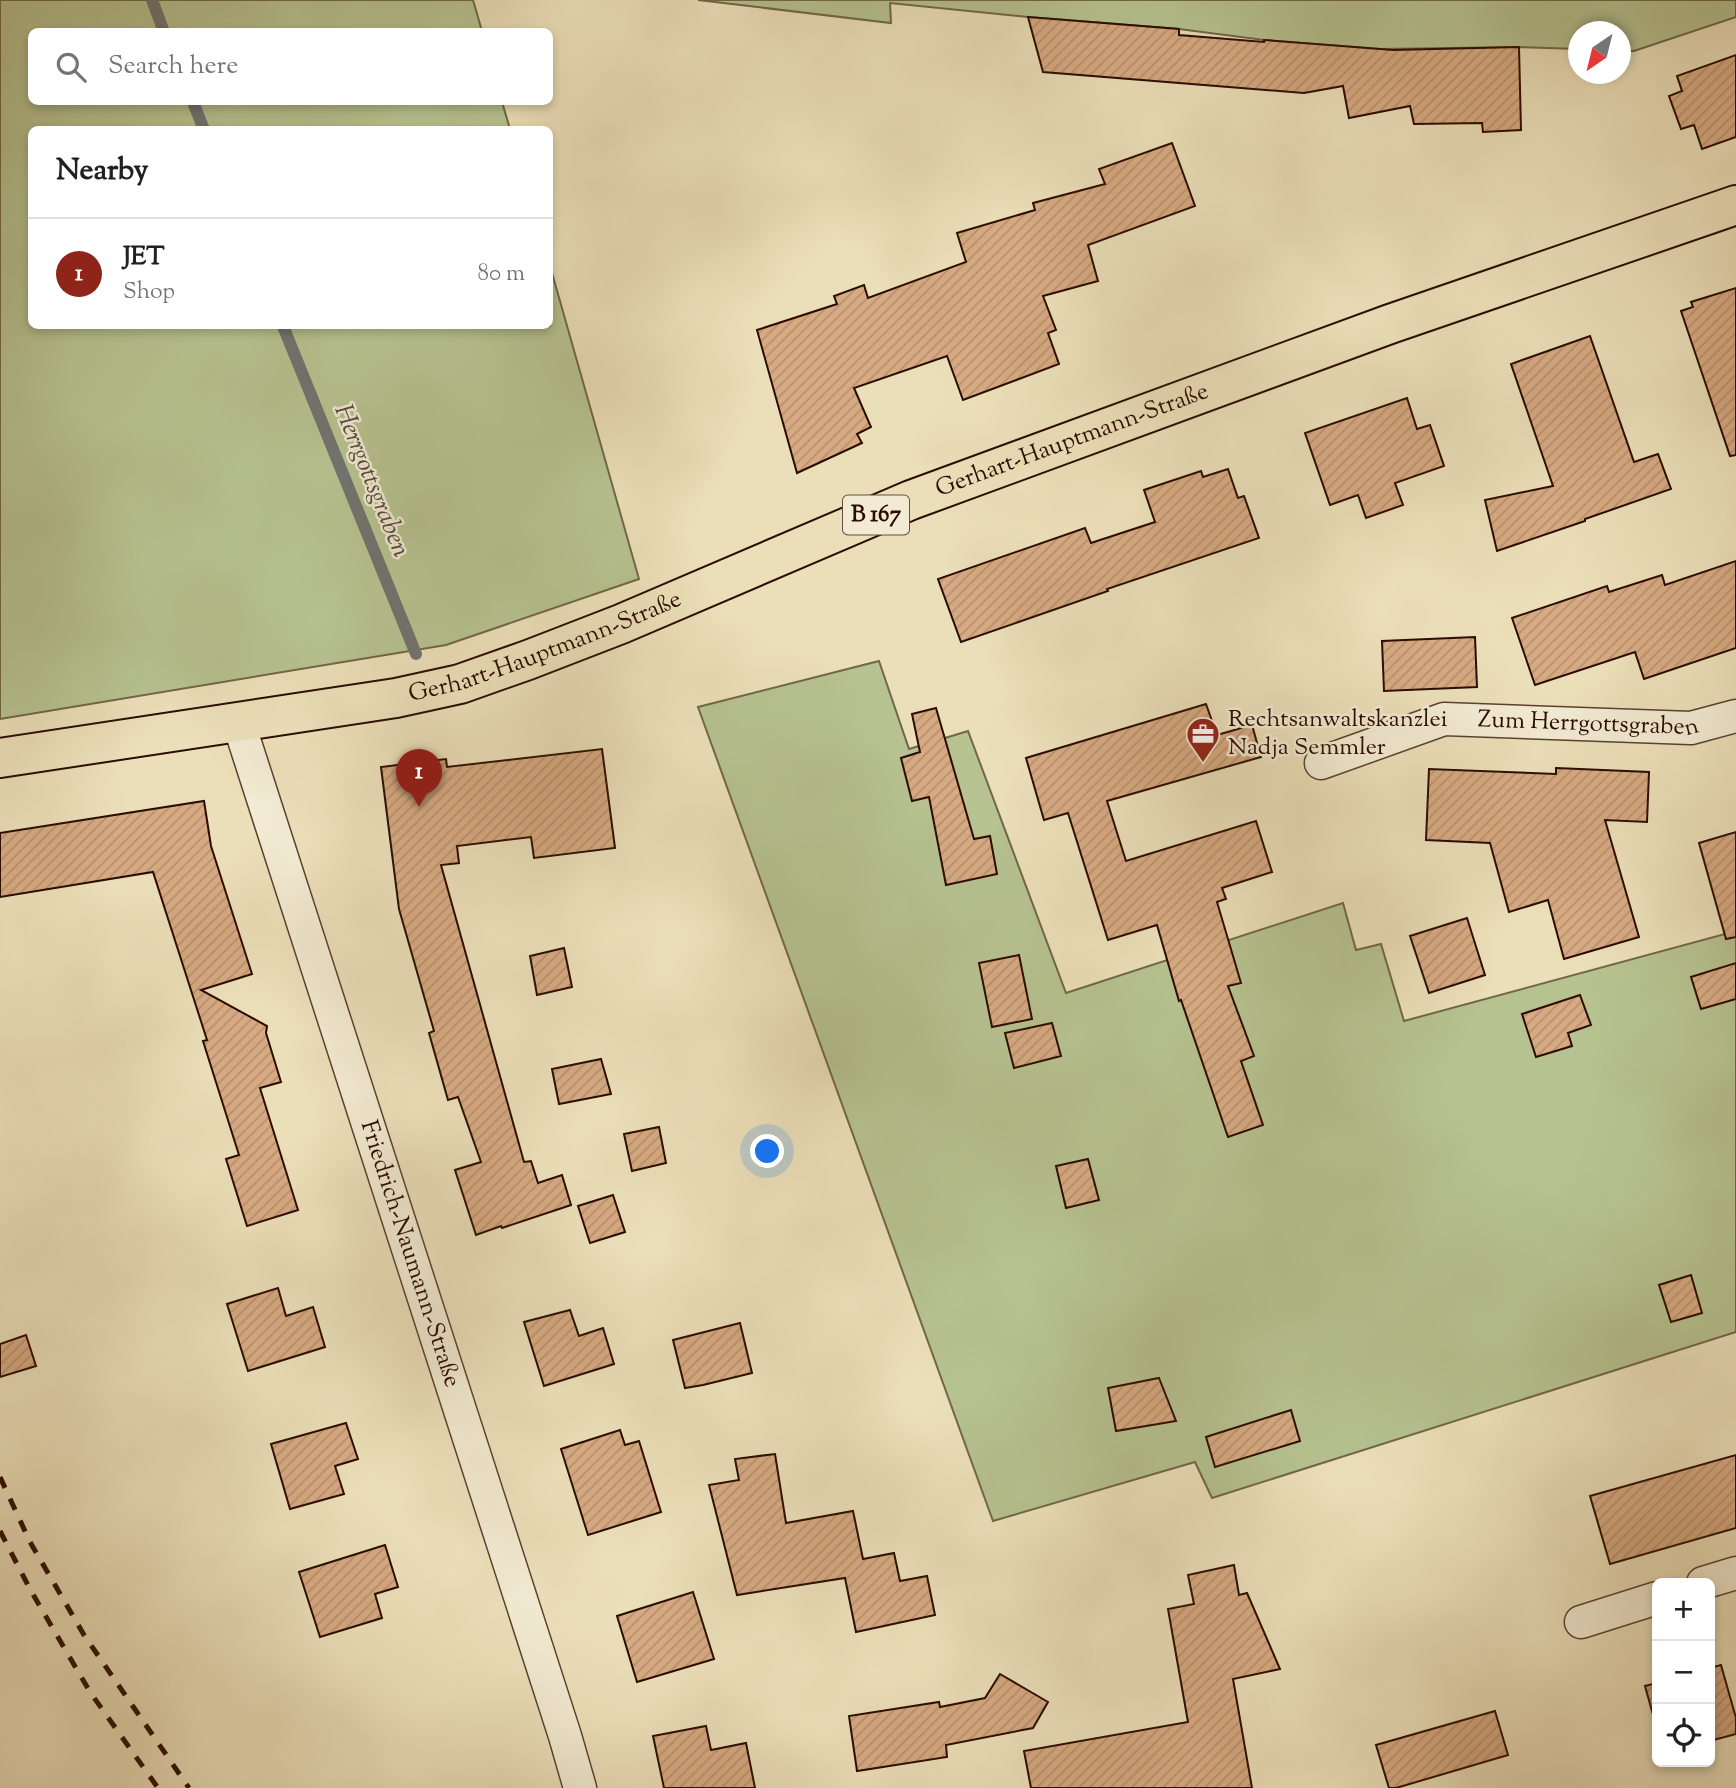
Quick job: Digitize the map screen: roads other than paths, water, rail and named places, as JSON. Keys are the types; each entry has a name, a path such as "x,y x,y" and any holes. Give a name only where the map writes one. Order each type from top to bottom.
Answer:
{"main road":[{"name":"Gerhart-Hauptmann-Straße","path":"0,758 396,698 460,684 621,624 911,500 1390,324 1736,205"}],"street":[{"name":"Zum Herrgottsgraben","path":"1321,763 1444,719 1691,728 1736,716"},
{"name":"Friedrich-Naumann-Straße","path":"238,721 580,1788"},
{"path":"1715,1579 1736,1573"},
{"path":"1581,1622 1652,1600"}],"waterway":[{"name":"Herrgottsgraben","path":"152,0 162,28"},
{"name":"Herrgottsgraben","path":"194,105 202,126"},
{"name":"Herrgottsgraben","path":"284,329 416,654"}],"railway":[{"path":"0,1477 30,1542 84,1635 189,1788"},
{"path":"0,1531 31,1591 90,1692 158,1788"}],"place":[{"name":"Rechtsanwaltskanzlei Nadja Semmler","path":"1203,764"},
{"name":"JET","path":"419,807"}]}
